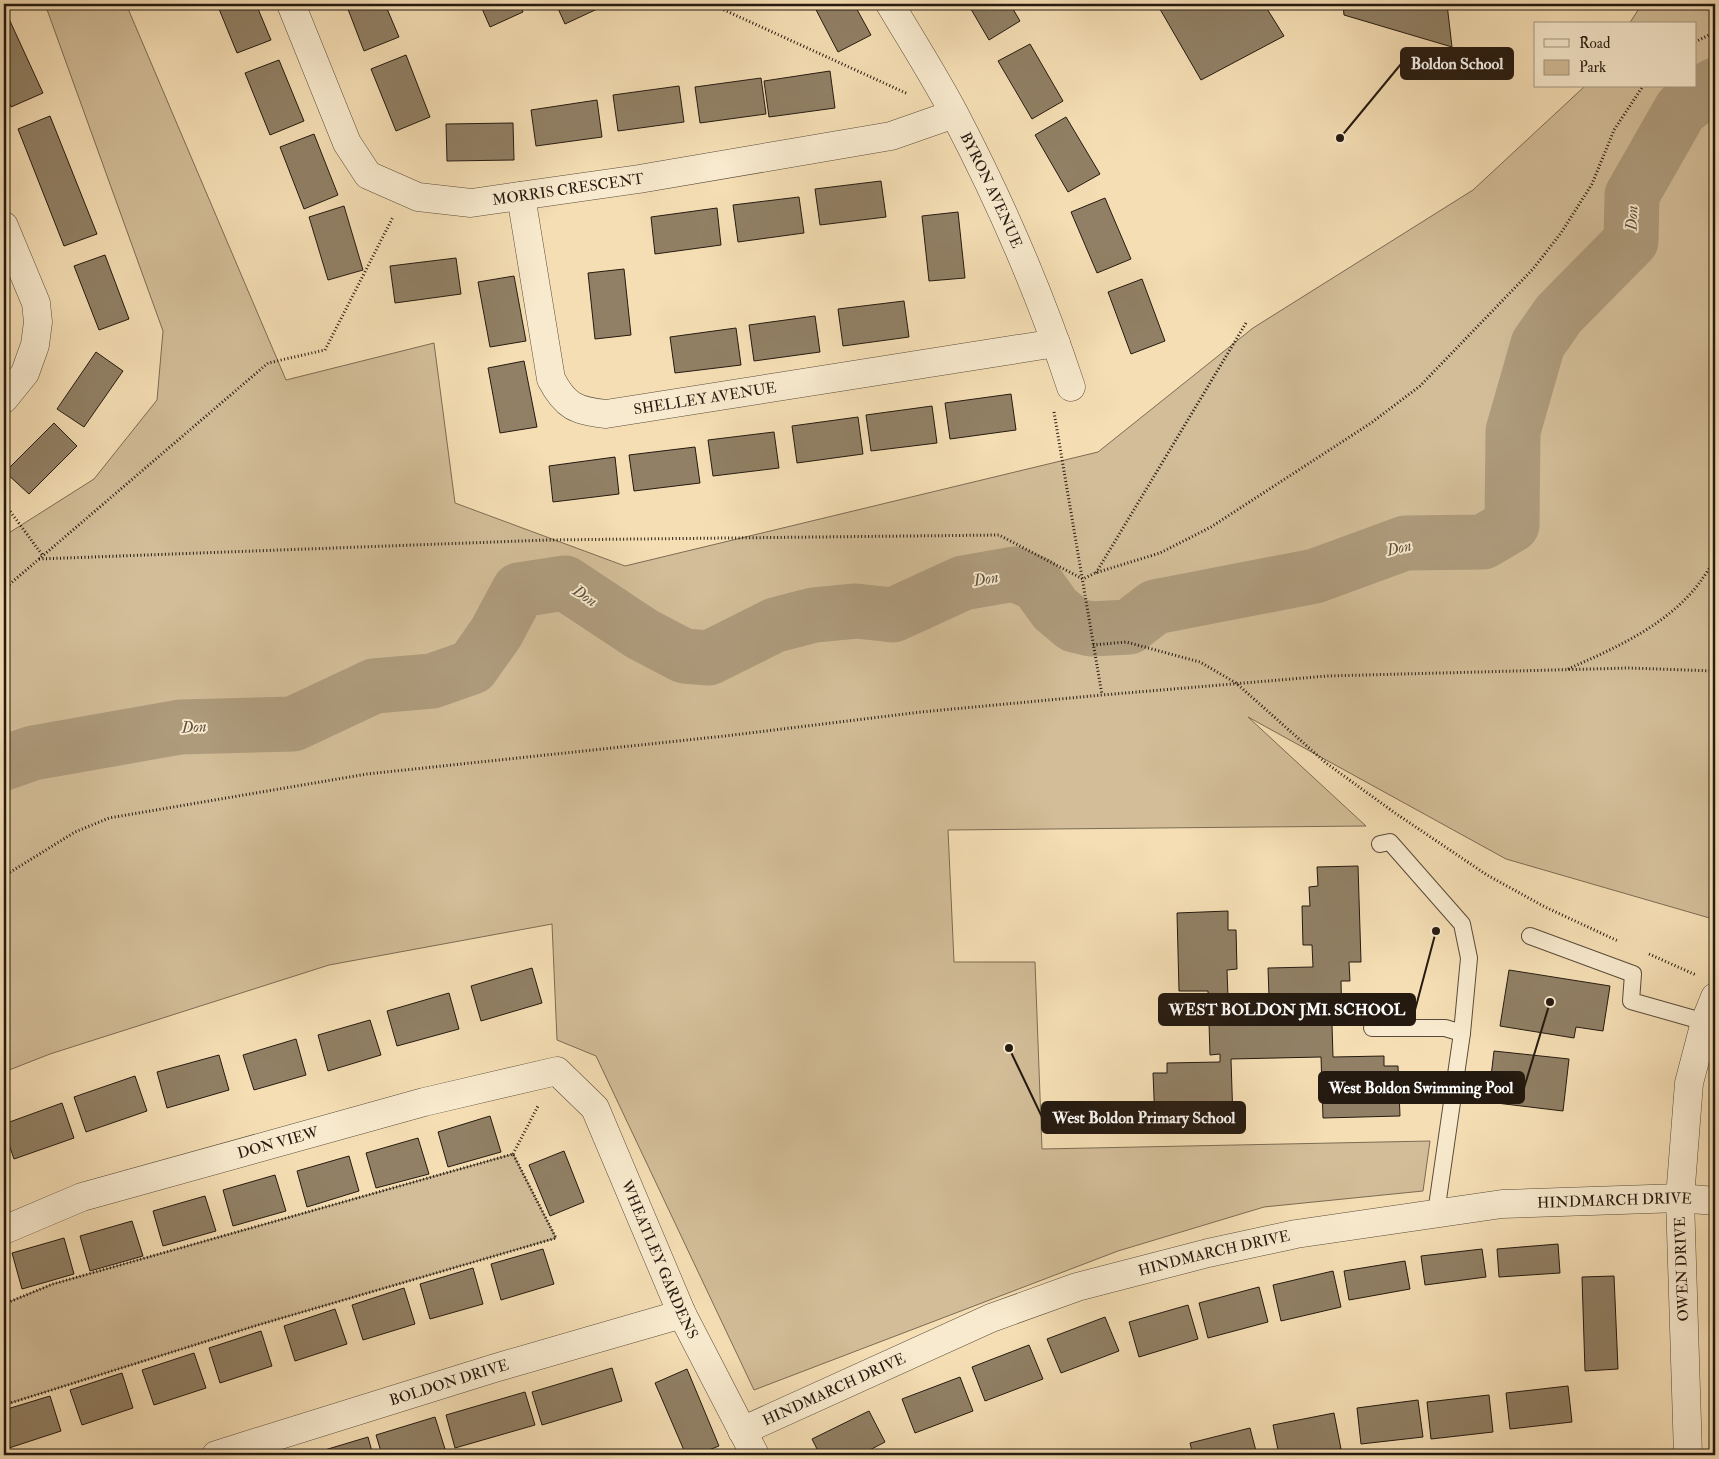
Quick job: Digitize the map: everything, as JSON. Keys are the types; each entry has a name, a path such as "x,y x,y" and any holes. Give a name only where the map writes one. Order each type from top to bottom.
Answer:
{"street":[{"name":"MORRIS CRESCENT","path":"291,4 347,143 368,175 418,197 471,203 638,179 891,136 954,114"},
{"name":"BYRON AVENUE","path":"890,4 954,114 998,202 1031,277 1071,387"},
{"name":"SHELLEY AVENUE","path":"521,196 551,378 558,393 570,404 586,412 606,414 1056,343"},
{"path":"4,226 36,303 38,322 35,345 25,373 4,399"},
{"name":"OWEN DRIVE","path":"1688,1455 1680,1198 1689,1083 1705,1022 1715,996"},
{"name":"DON VIEW","path":"4,1230 82,1196 424,1102 556,1070"},
{"name":"WHEATLEY GARDENS","path":"556,1070 595,1108 682,1314 755,1455"},
{"name":"HINDMARCH DRIVE","path":"742,1431 991,1318 1077,1287 1208,1253 1296,1234 1502,1204 1680,1198 1715,1201"},
{"name":"BOLDON DRIVE","path":"216,1455 495,1368 682,1314"}],"lane":[{"path":"1380,844 1390,842 1462,924 1469,958 1462,1033 1436,1214"},
{"path":"1530,936 1633,974 1631,1001 1705,1022"},
{"path":"1372,1028 1445,1028 1462,1033"}],"path":[{"path":"711,4 908,94"},
{"path":"1696,42 1715,32"},
{"path":"1083,579 1095,573 1160,553 1204,530 1371,423 1420,386 1533,269 1561,232 1592,184 1614,130 1642,88"},
{"path":"4,589 268,363 325,350 406,192"},
{"path":"1095,573 1246,323"},
{"path":"1071,387 1051,394 1102,695"},
{"path":"4,503 43,556"},
{"path":"39,559 548,540 999,535 1083,579"},
{"path":"1566,670 1622,645 1664,618 1692,592 1715,560"},
{"path":"1094,645 1126,642 1200,662 1236,683 1326,763 1394,813 1487,875 1545,907 1621,942"},
{"path":"4,876 75,832 109,818 367,774 725,736 921,712 1327,676 1629,668 1715,671"},
{"path":"1647,954 1698,976"},
{"path":"4,1304 53,1284 513,1154 556,1070"},
{"path":"4,1405 258,1325 556,1238 513,1154"}],"green space":[{"path":"45,4 126,4 286,380 434,343 455,503 625,566 1098,452 1253,328 1473,190 1583,88 1696,88 1696,22 1630,22 1642,4 1715,4 1715,917 1713,919 1506,859 1248,717 1366,826 948,830 954,962 1035,962 1042,1149 1430,1141 1423,1191 1264,1207 1118,1251 754,1390 596,1056 557,1040 552,924 329,965 50,1054 4,1072 4,536 94,479 157,400 163,331"},
{"path":"513,1154 556,1238 258,1325 4,1405 4,1304 53,1284"}],"building":[{"path":"217,4 256,4 271,40 237,53"},
{"path":"346,4 385,4 399,37 364,51"},
{"path":"480,4 520,4 523,12 490,27"},
{"path":"556,4 608,4 565,24"},
{"path":"813,4 854,4 871,35 838,52"},
{"path":"968,4 1010,4 1020,21 989,40"},
{"path":"1157,4 1264,4 1284,36 1201,80"},
{"path":"1343,4 1447,4 1452,47 1344,15"},
{"path":"4,8 43,93 11,107 4,91"},
{"path":"1030,44 1063,101 1032,119 998,61"},
{"path":"406,55 430,117 396,131 371,69"},
{"path":"279,60 304,121 270,135 245,73"},
{"path":"830,71 835,108 769,117 764,81"},
{"path":"761,78 766,114 700,123 695,87"},
{"path":"679,86 684,122 618,131 613,95"},
{"path":"597,100 602,137 536,146 531,110"},
{"path":"50,116 97,234 64,246 18,129"},
{"path":"1066,117 1100,174 1068,192 1035,135"},
{"path":"513,123 514,160 447,161 446,124"},
{"path":"314,134 338,195 304,209 280,147"},
{"path":"881,181 886,217 820,225 815,189"},
{"path":"799,197 804,233 738,242 733,205"},
{"path":"1105,198 1131,259 1097,273 1071,212"},
{"path":"344,206 363,270 328,280 309,217"},
{"path":"717,208 721,245 655,254 651,217"},
{"path":"958,212 965,278 929,281 922,216"},
{"path":"105,255 129,319 99,330 74,266"},
{"path":"456,258 461,294 395,303 390,266"},
{"path":"624,269 631,335 595,339 588,273"},
{"path":"514,276 526,341 490,347 478,282"},
{"path":"1142,279 1165,341 1131,354 1108,292"},
{"path":"904,301 909,337 843,346 838,309"},
{"path":"815,316 820,352 754,361 749,325"},
{"path":"736,328 741,365 675,373 670,337"},
{"path":"96,352 123,371 84,427 57,409"},
{"path":"524,361 537,427 500,433 488,368"},
{"path":"1011,394 1016,430 950,439 945,403"},
{"path":"932,406 937,443 871,451 866,415"},
{"path":"858,417 863,454 797,463 792,426"},
{"path":"54,423 77,446 29,494 5,472"},
{"path":"774,432 779,468 713,476 708,440"},
{"path":"695,447 700,483 634,491 629,455"},
{"path":"615,457 619,494 553,502 549,466"},
{"path":"1358,866 1361,962 1349,962 1350,981 1341,981 1342,1025 1332,1025 1333,1057 1384,1056 1384,1066 1398,1066 1400,1116 1323,1118 1321,1057 1231,1059 1233,1121 1155,1122 1153,1073 1167,1073 1167,1063 1220,1062 1220,1054 1210,1055 1208,991 1179,991 1177,913 1228,911 1228,930 1236,930 1237,969 1227,970 1228,997 1269,996 1268,968 1313,967 1312,945 1303,945 1302,906 1310,906 1309,887 1318,886 1317,867"},
{"path":"532,968 542,1003 481,1021 471,986"},
{"path":"1509,970 1610,986 1603,1031 1576,1027 1574,1038 1500,1026"},
{"path":"449,993 459,1029 397,1046 387,1011"},
{"path":"370,1020 381,1055 328,1071 318,1035"},
{"path":"296,1039 306,1075 254,1090 243,1055"},
{"path":"1494,1051 1569,1059 1563,1111 1488,1102"},
{"path":"219,1055 229,1090 167,1108 157,1072"},
{"path":"135,1076 147,1111 86,1132 74,1097"},
{"path":"62,1103 74,1138 14,1159 4,1130 4,1124"},
{"path":"490,1116 501,1152 448,1167 438,1132"},
{"path":"418,1138 429,1174 376,1188 366,1153"},
{"path":"564,1151 584,1202 550,1216 529,1165"},
{"path":"349,1156 359,1191 307,1207 297,1171"},
{"path":"275,1175 286,1211 233,1226 223,1190"},
{"path":"205,1196 216,1231 163,1246 153,1211"},
{"path":"132,1221 143,1256 90,1271 80,1236"},
{"path":"64,1238 74,1274 22,1289 12,1253"},
{"path":"1558,1244 1560,1273 1499,1277 1497,1249"},
{"path":"543,1249 554,1284 501,1300 491,1264"},
{"path":"1482,1249 1486,1277 1425,1285 1421,1256"},
{"path":"1405,1261 1410,1289 1349,1300 1344,1271"},
{"path":"473,1268 483,1304 430,1319 420,1284"},
{"path":"1333,1271 1341,1307 1281,1321 1273,1285"},
{"path":"1614,1276 1618,1369 1585,1371 1582,1277"},
{"path":"1259,1287 1268,1322 1208,1338 1199,1303"},
{"path":"404,1288 415,1324 363,1340 352,1305"},
{"path":"1188,1305 1198,1339 1139,1357 1129,1322"},
{"path":"335,1309 347,1344 295,1361 284,1326"},
{"path":"1105,1317 1119,1351 1061,1373 1047,1339"},
{"path":"261,1331 272,1366 220,1383 209,1348"},
{"path":"1029,1345 1043,1379 985,1401 972,1367"},
{"path":"194,1353 206,1388 154,1405 142,1370"},
{"path":"612,1368 622,1401 542,1425 532,1392"},
{"path":"687,1369 719,1446 696,1455 686,1455 655,1383"},
{"path":"122,1373 133,1408 82,1425 70,1390"},
{"path":"960,1377 973,1411 915,1433 902,1399"},
{"path":"1568,1386 1572,1422 1510,1429 1506,1393"},
{"path":"525,1392 535,1425 455,1448 446,1415"},
{"path":"1489,1395 1493,1432 1431,1439 1427,1402"},
{"path":"50,1396 61,1431 9,1448 4,1430 4,1410"},
{"path":"1418,1400 1423,1437 1361,1444 1357,1408"},
{"path":"869,1411 885,1442 860,1455 820,1455 812,1439"},
{"path":"1334,1413 1341,1449 1308,1455 1279,1455 1273,1425"},
{"path":"435,1417 445,1449 425,1455 382,1455 376,1435"},
{"path":"1250,1428 1257,1455 1193,1455 1190,1443"},
{"path":"368,1437 373,1455 308,1455"}],"waterway":[{"name":"Don","path":"4,763 33,753 180,727 293,724 374,686 432,681 472,667 496,633 519,590 565,583 642,634 684,656 709,658 775,625 814,615 856,611 893,615 963,583 1014,574 1037,584 1055,609 1074,625 1091,629 1129,627 1155,607 1315,576 1405,543 1483,542 1512,525 1513,431 1538,344 1559,314 1631,241 1632,195 1681,109 1715,85"}],"place":[{"name":"Boldon School","path":"1340,138"},
{"name":"WEST BOLDON JMI. SCHOOL","path":"1436,931"},
{"name":"West Boldon Swimming Pool","path":"1550,1002"},
{"name":"West Boldon Primary School","path":"1009,1048"}]}
